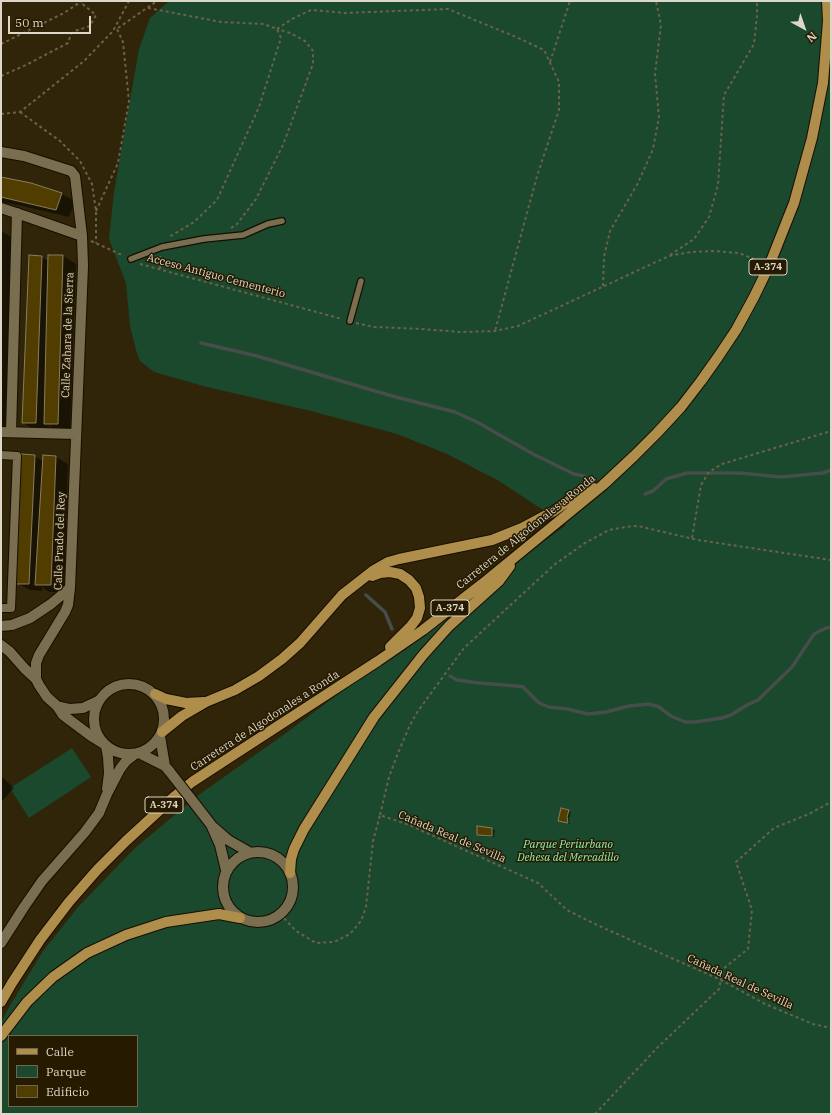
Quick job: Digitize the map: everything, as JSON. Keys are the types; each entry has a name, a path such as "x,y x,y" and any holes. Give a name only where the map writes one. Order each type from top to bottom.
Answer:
{"main road":[{"name":"Carretera de Algodonales a Ronda","path":"1,1002 12,982 40,940 69,902 97,870 156,812 192,782 378,662 429,625 482,584 603,484 634,456 681,407 736,330 769,266 794,203 812,138 823,82 828,21 827,1"},
{"path":"161,734 182,716 206,702 235,690 260,676 282,659 300,642 342,596 374,570 388,562 492,540 522,528 554,511 577,495 603,484"},
{"path":"290,873 291,859 294,849 304,829 374,717 422,655 449,626 498,581 521,552"},
{"path":"364,578 380,573 390,572 400,574 409,580 416,588 420,597 420,608 417,618 412,626 404,632 378,662"},
{"path":"155,694 166,699 186,703 206,702"},
{"path":"1,1036 27,1002 53,977 87,953 126,935 166,922 219,914 240,918"}],"street":[{"name":"Calle Zahara de la Sierra","path":"1,152 24,156 71,171 75,176 82,236 83,266 76,434"},
{"path":"1,208 82,236"},
{"path":"17,213 6,432 76,434"},
{"name":"Calle Prado del Rey","path":"36,678 36,663 39,655 68,605 70,588 76,434"},
{"path":"1,455 17,456 11,608 1,608"},
{"path":"1,626 12,625 30,618 51,604 70,588"},
{"path":"1,645 36,678 43,691 63,715 91,736 115,751 125,754 137,753 168,769 212,826 228,840 249,852"},
{"path":"1,943 42,882 85,832 99,813 107,794 120,769 126,761 137,753 147,749 161,734 164,722 164,712 161,703 155,694 136,684 114,686 105,692 98,701 94,712 94,724 97,734 105,745 108,757 109,773 107,794"},
{"path":"57,706 70,709 83,708 98,701"},
{"path":"161,734 168,769"},
{"path":"212,826 220,845 226,870"},
{"path":"249,852 262,852 273,855 283,862 290,873 293,884 292,895 288,905 280,914 271,920 250,922 240,918 231,911 225,902 222,892 226,870 232,862 240,856 249,852"}],"lane":[{"path":"131,259 162,248 204,239 243,235 268,224 282,221"},
{"path":"350,322 361,281"}],"path":[{"path":"1,114 20,112 84,61 113,31 129,1"},
{"path":"113,31 157,1"},
{"path":"550,62 570,1"},
{"path":"603,286 604,257 610,231 638,183 650,156 653,149 659,117 655,74 661,25 656,1"},
{"path":"669,256 694,239 709,217 718,185 724,95 754,44 757,1"},
{"path":"1,44 64,13 81,2 96,15 90,26 75,31 71,34 68,43 1,76"},
{"path":"148,8 221,22 264,24 290,33 305,41 313,51 313,64 283,145 256,199 237,224 219,237"},
{"path":"277,29 292,19 311,10 345,13 448,9 544,50 559,82 559,110 537,176 495,332"},
{"path":"96,211 118,163 129,101 123,42 117,29"},
{"path":"160,269 160,251 165,239 194,222 217,200 259,107 281,38 277,29"},
{"name":"Acceso Antiguo Cementerio","path":"82,236 141,264 350,322 374,327 460,332 495,332 518,326 669,256"},
{"path":"669,256 691,252 714,251 739,253 769,266"},
{"path":"692,538 701,485 709,472 722,464 831,431"},
{"path":"280,914 296,932 316,943 334,942 350,934 361,921 366,907 373,841 390,777 398,753 418,711 464,648 554,565 585,543 610,530 626,526 638,526 692,538 831,560"},
{"path":"595,1114 658,1047 719,989 723,969 748,949 752,910 736,862 774,828 809,814 831,802"},
{"name":"Cañada Real de Sevilla","path":"380,815 409,824 538,883 567,910 597,925 720,980 765,1004 813,1024 831,1028"}],"green space":[{"name":"Parque Periurbano Dehesa del Mercadillo","path":"169,1 831,1 831,1114 1,1114 1,1023 43,951 78,907 136,847 200,794 286,733 566,525 499,481 447,454 397,434 311,411 207,387 154,372 140,361 130,326 126,283 109,239 114,192 139,49 150,18"},
{"path":"72,748 91,777 29,818 10,788"}],"building":[{"path":"1,177 31,183 62,193 56,210 1,197"},
{"path":"29,255 42,256 36,423 22,423"},
{"path":"48,255 63,255 58,424 44,424"},
{"path":"21,454 35,455 29,584 16,584"},
{"path":"43,455 56,456 51,585 35,585"},
{"path":"561,808 569,810 567,817 568,823 558,821"},
{"path":"477,826 492,828 492,836 477,835"}],"waterway":[{"path":"201,343 257,356 392,396 455,412 477,422 533,454 574,474 584,476"},
{"path":"645,494 653,491 666,479 687,473 740,473 781,477 823,473 831,470"},
{"path":"366,595 385,612 392,629"},
{"path":"450,676 457,680 523,687 539,703 549,707 567,709 588,714 606,712 629,706 649,704 659,707 671,716 685,722 695,722 722,718 731,715 758,700 792,667 814,634 831,627"}]}
